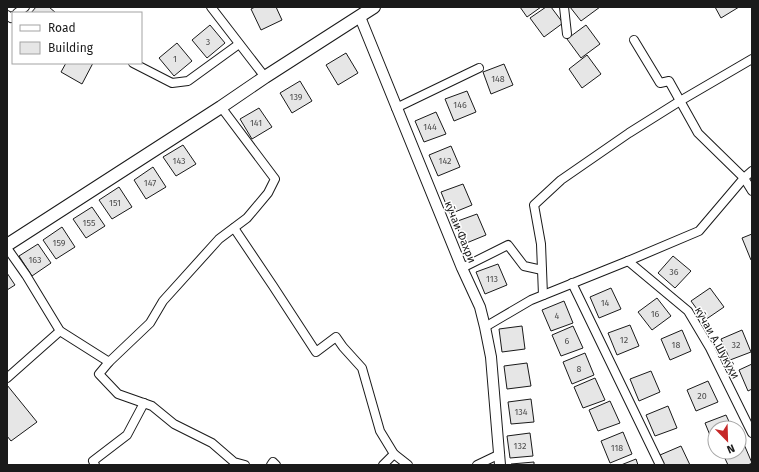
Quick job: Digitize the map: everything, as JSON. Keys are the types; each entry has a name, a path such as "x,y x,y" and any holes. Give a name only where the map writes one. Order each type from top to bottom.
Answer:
{"main road":[{"path":"7,247 221,107 264,77 374,7"}],"street":[{"path":"211,7 264,77"},
{"path":"564,7 567,34"},
{"name":"кӯчаи Фахри","path":"360,17 462,268 480,306 491,357 500,465"},
{"path":"634,40 660,83 669,81 698,133 744,178 752,192"},
{"path":"135,64 172,83 188,81 239,44"},
{"path":"543,295 541,244 534,205 561,180 629,133 752,59"},
{"path":"396,108 479,68"},
{"path":"221,107 275,180 268,193 247,218 219,239 163,301 150,323 109,362 99,374 118,394 152,406 174,424 212,443 234,462 245,465"},
{"path":"485,327 531,300 700,231 744,178 752,171"},
{"path":"234,228 316,352 336,337 362,368 380,431 394,454 408,465"},
{"path":"462,268 508,245 524,266 542,270"},
{"path":"7,247 60,331 109,362"},
{"name":"кӯчаи А.Шукӯҳи","path":"628,261 688,311 710,348 752,433"},
{"path":"572,284 660,465"},
{"path":"7,378 60,331"},
{"path":"96,465 93,461 127,435 144,403"},
{"path":"383,465 394,454"},
{"path":"477,465 500,454"},
{"path":"271,465 273,462 276,465"}],"building":[{"path":"36,7 49,7 55,12 32,12"},
{"path":"255,7 276,7 282,20 261,30 251,9"},
{"path":"520,7 541,7 527,17"},
{"path":"546,7 551,7 563,23 544,37 530,18"},
{"path":"570,7 600,7 581,21"},
{"path":"715,7 739,7 721,18"},
{"path":"210,25 225,43 207,58 192,40"},
{"path":"586,25 600,44 581,58 567,39"},
{"path":"177,43 192,61 174,76 159,58"},
{"path":"346,53 358,73 338,85 326,65"},
{"path":"587,55 601,74 582,88 569,69"},
{"path":"65,64 92,64 82,84 61,72"},
{"path":"504,64 513,85 491,94 483,72"},
{"path":"300,81 312,101 292,113 280,93"},
{"path":"467,91 476,112 454,121 445,99"},
{"path":"259,108 272,127 252,139 240,119"},
{"path":"436,112 446,134 424,142 415,121"},
{"path":"183,145 196,164 176,176 163,157"},
{"path":"451,146 460,167 438,176 429,155"},
{"path":"153,167 166,187 146,199 134,180"},
{"path":"463,184 472,205 450,214 441,192"},
{"path":"119,187 132,207 112,219 99,200"},
{"path":"92,207 105,226 86,238 73,219"},
{"path":"477,214 486,235 464,244 455,222"},
{"path":"62,227 75,247 56,259 43,240"},
{"path":"752,234 752,259 751,260 742,238"},
{"path":"38,244 51,263 32,276 19,256"},
{"path":"673,256 691,271 675,288 658,273"},
{"path":"498,264 507,285 485,294 476,272"},
{"path":"7,273 15,285 7,290"},
{"path":"611,288 621,309 599,318 590,297"},
{"path":"710,288 724,307 705,320 691,301"},
{"path":"657,298 671,316 652,330 638,312"},
{"path":"564,301 573,323 551,331 542,310"},
{"path":"630,325 639,346 617,355 608,333"},
{"path":"522,326 525,349 502,352 499,329"},
{"path":"573,326 583,348 561,356 552,335"},
{"path":"682,330 691,351 670,360 661,339"},
{"path":"742,330 751,352 730,360 721,339"},
{"path":"585,353 594,375 572,384 563,362"},
{"path":"527,363 531,386 507,389 504,366"},
{"path":"752,364 752,389 748,391 739,370"},
{"path":"651,371 660,392 639,401 630,379"},
{"path":"595,378 605,400 583,408 574,387"},
{"path":"708,381 718,402 696,411 687,390"},
{"path":"7,385 37,422 11,441 7,436"},
{"path":"531,399 534,422 511,424 508,402"},
{"path":"610,401 620,423 598,431 589,410"},
{"path":"668,406 677,428 655,436 646,415"},
{"path":"726,415 728,420 713,420"},
{"path":"623,432 632,454 610,463 601,441"},
{"path":"530,433 533,456 510,458 507,436"},
{"path":"681,446 690,465 664,465 660,455"},
{"path":"747,451 752,463 748,465 728,465 726,460 747,460"},
{"path":"636,459 638,465 621,465"},
{"path":"534,462 534,465 511,465 511,464"}]}
